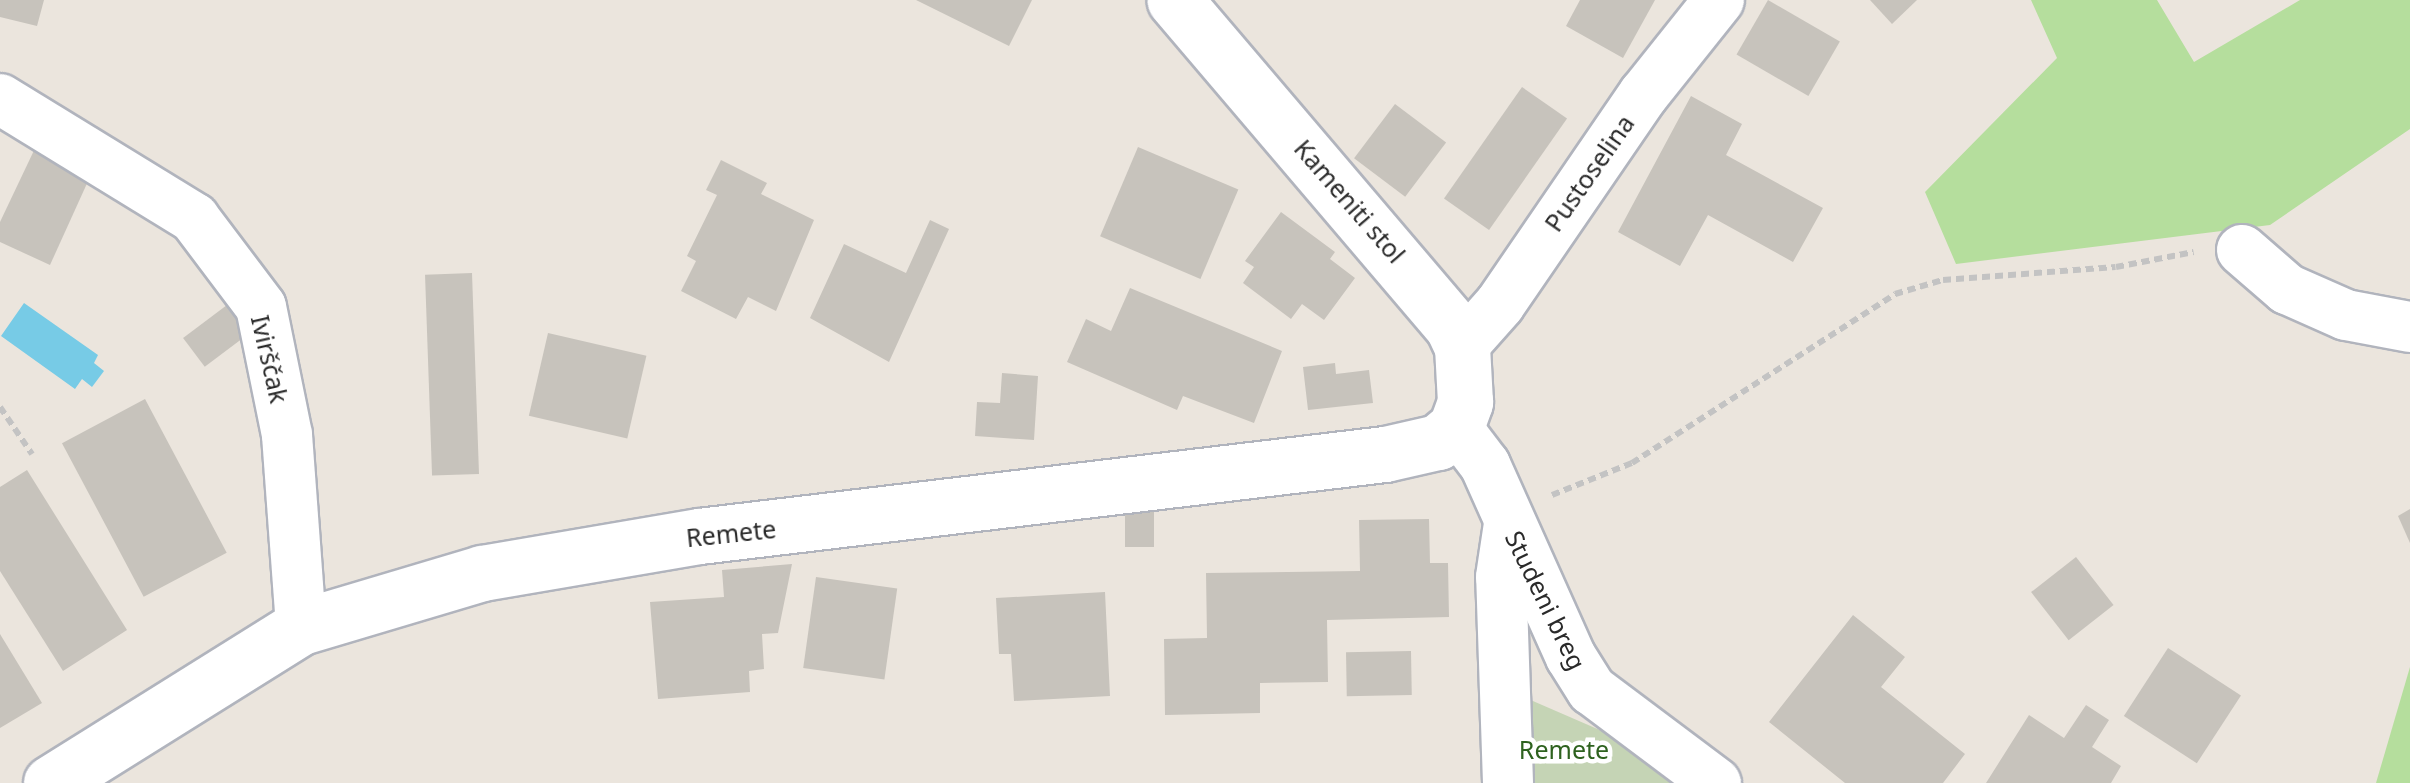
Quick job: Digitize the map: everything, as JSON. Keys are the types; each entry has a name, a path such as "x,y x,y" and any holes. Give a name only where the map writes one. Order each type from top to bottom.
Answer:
{"main road":[{"name":"Kameniti stol","path":"1175,0 1390,247 1462,347"},
{"path":"1456,427 1465,402 1462,347"},
{"name":"Remete","path":"51,783 302,627 394,596 564,556 1419,450 1456,427"}],"street":[{"name":"Pustoselina","path":"1462,347 1500,304 1644,94 1718,0"},
{"name":"Ivirščak","path":"0,99 194,218 261,307 287,435 302,627"},
{"path":"2242,250 2287,289 2346,314 2410,327"},
{"name":"Studeni breg","path":"1456,427 1485,465 1592,690 1716,783"},
{"path":"1506,516 1501,577 1508,783"}],"path":[{"path":"1506,516 1632,464 1895,294 1942,280 2242,250"},
{"path":"0,407 32,454"}],"green space":[{"path":"2031,0 2157,0 2194,62 2300,0 2410,0 2410,129 2270,225 1956,264 1925,192 2057,58"},
{"path":"2410,667 2410,783 2376,783"},
{"name":"Remete","path":"1526,698 1632,744 1683,783 1531,783"}],"water":[{"path":"24,303 98,355 94,363 104,371 92,387 82,379 75,389 1,336"}],"building":[{"path":"0,0 44,0 37,26 0,17"},
{"path":"916,0 1032,0 1009,46"},
{"path":"1580,0 1655,0 1623,58 1566,26"},
{"path":"1768,0 1840,42 1808,96 1736,55"},
{"path":"1870,0 1917,0 1892,24"},
{"path":"1522,87 1567,119 1489,230 1444,198"},
{"path":"1691,96 1742,124 1726,155 1823,208 1793,262 1708,215 1680,266 1618,232"},
{"path":"1395,104 1446,143 1405,197 1354,158"},
{"path":"38,142 94,168 50,265 0,242 0,222"},
{"path":"1138,147 1238,190 1200,279 1100,236"},
{"path":"721,160 767,183 761,194 814,220 776,311 748,297 736,319 681,291 696,261 687,256 717,195 706,190"},
{"path":"1281,212 1335,252 1330,259 1355,278 1324,320 1302,304 1291,319 1243,283 1254,267 1245,261"},
{"path":"930,220 949,229 889,362 810,318 844,244 906,273"},
{"path":"472,273 479,474 432,476 425,275"},
{"path":"1130,288 1282,351 1254,423 1183,396 1177,410 1067,362 1086,319 1111,331"},
{"path":"231,302 253,331 205,367 183,338"},
{"path":"548,333 646,356 627,439 529,416"},
{"path":"1335,363 1336,374 1369,370 1373,403 1308,410 1303,367"},
{"path":"1002,373 1038,376 1034,440 975,436 977,402 1000,403"},
{"path":"145,399 227,553 144,597 62,443"},
{"path":"27,470 127,630 63,671 0,571 0,487"},
{"path":"1125,508 1154,508 1154,547 1125,547"},
{"path":"2410,509 2410,543 2398,516"},
{"path":"1429,519 1430,563 1448,563 1449,617 1327,620 1328,682 1260,683 1260,713 1165,715 1164,639 1207,638 1206,573 1360,571 1359,520"},
{"path":"2076,557 2114,605 2069,640 2031,592"},
{"path":"792,564 778,633 762,634 764,669 749,671 750,692 658,699 650,602 724,597 722,570"},
{"path":"816,577 897,588 884,680 803,668"},
{"path":"1105,592 1110,696 1014,701 1011,654 999,654 996,598"},
{"path":"1853,615 1905,657 1881,687 1965,754 1943,783 1845,783 1769,722"},
{"path":"0,634 42,703 0,728"},
{"path":"2168,648 2241,695 2197,763 2124,716"},
{"path":"1411,651 1412,695 1347,696 1346,652"},
{"path":"2086,705 2109,720 2092,747 2121,766 2111,783 1986,783 2029,715 2064,738"}]}
